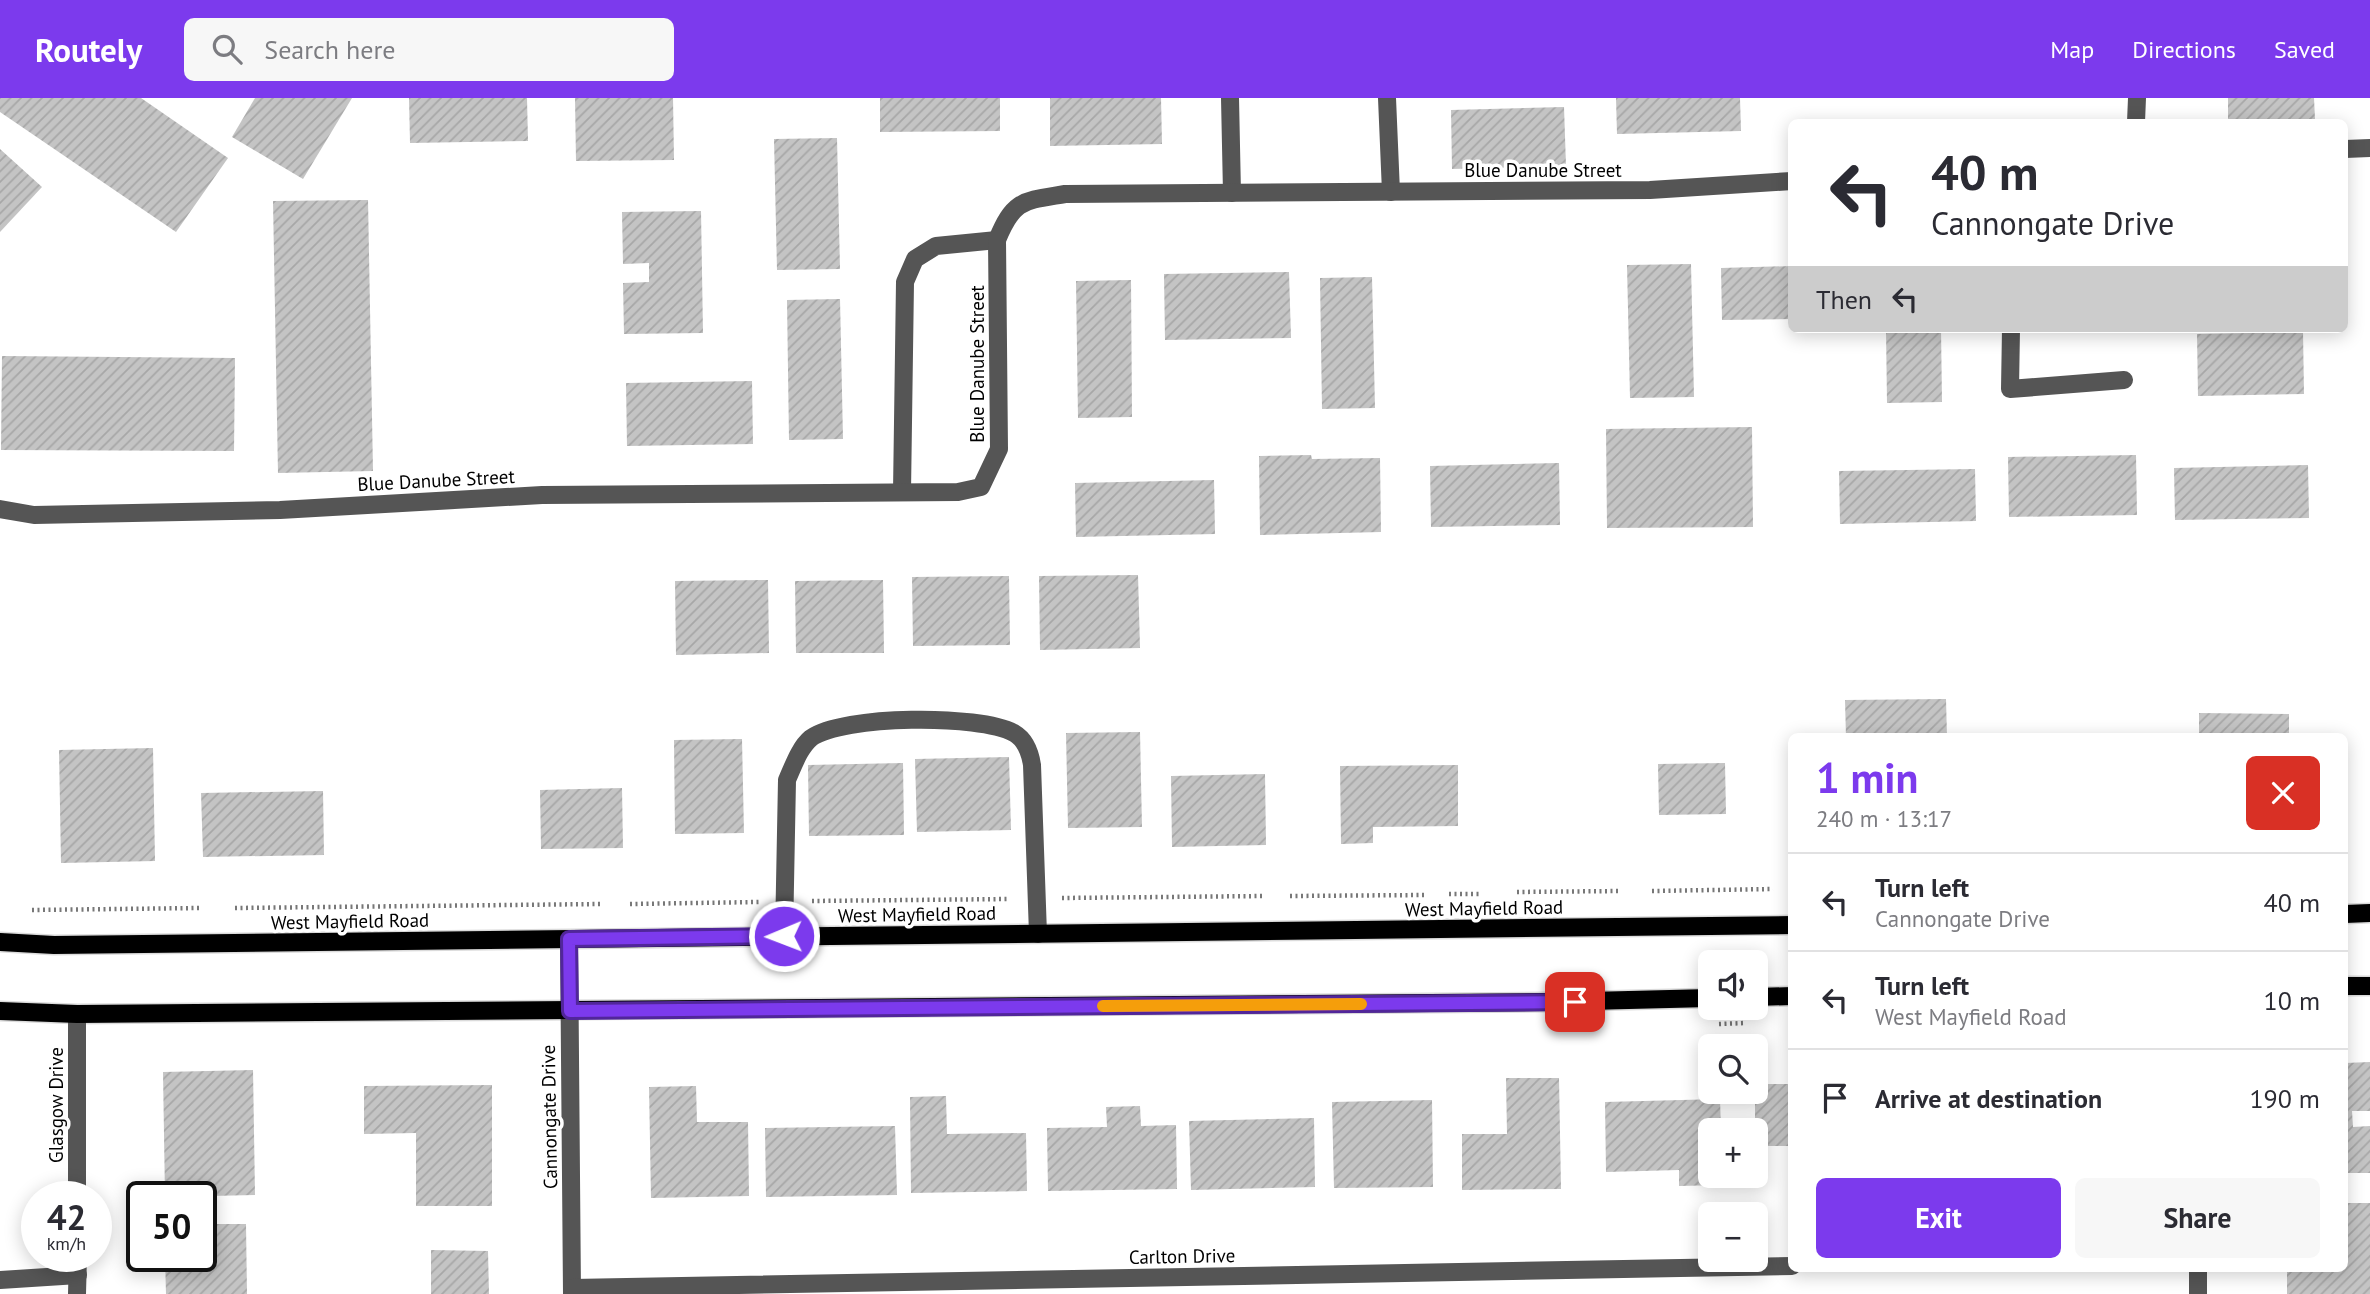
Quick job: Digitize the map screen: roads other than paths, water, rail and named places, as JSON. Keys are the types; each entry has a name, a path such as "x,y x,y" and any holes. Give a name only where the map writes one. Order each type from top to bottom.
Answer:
{"main road":[{"path":"2348,914 2370,913"},
{"name":"West Mayfield Road","path":"0,942 54,945 1788,925"},
{"path":"2348,986 2370,986"},
{"path":"1768,997 1788,996"},
{"path":"0,1011 77,1014 570,1011 1698,998"}],"street":[{"path":"1230,98 1232,192"},
{"path":"1387,98 1391,192"},
{"path":"2136,119 2137,98"},
{"path":"2348,149 2370,148"},
{"name":"Blue Danube Street","path":"0,509 34,514 280,510 542,495 958,492 981,486 993,468 999,449 997,240 1008,212 1030,200 1065,194 1650,190 1788,181"},
{"path":"902,492 905,282 915,259 936,246 997,240"},
{"path":"2011,333 2011,389 2124,380"},
{"path":"784,936 787,780 796,758 810,739 835,728 901,720 952,720 996,727 1013,733 1023,741 1032,765 1038,934"},
{"name":"Cannongate Drive","path":"569,939 572,1291"},
{"name":"Glasgow Drive","path":"77,1014 78,1181"},
{"name":"Carlton Drive","path":"572,1291 1788,1266"},
{"path":"0,1280 45,1272"},
{"path":"77,1294 78,1272"},
{"path":"2198,1272 2199,1294"}]}
